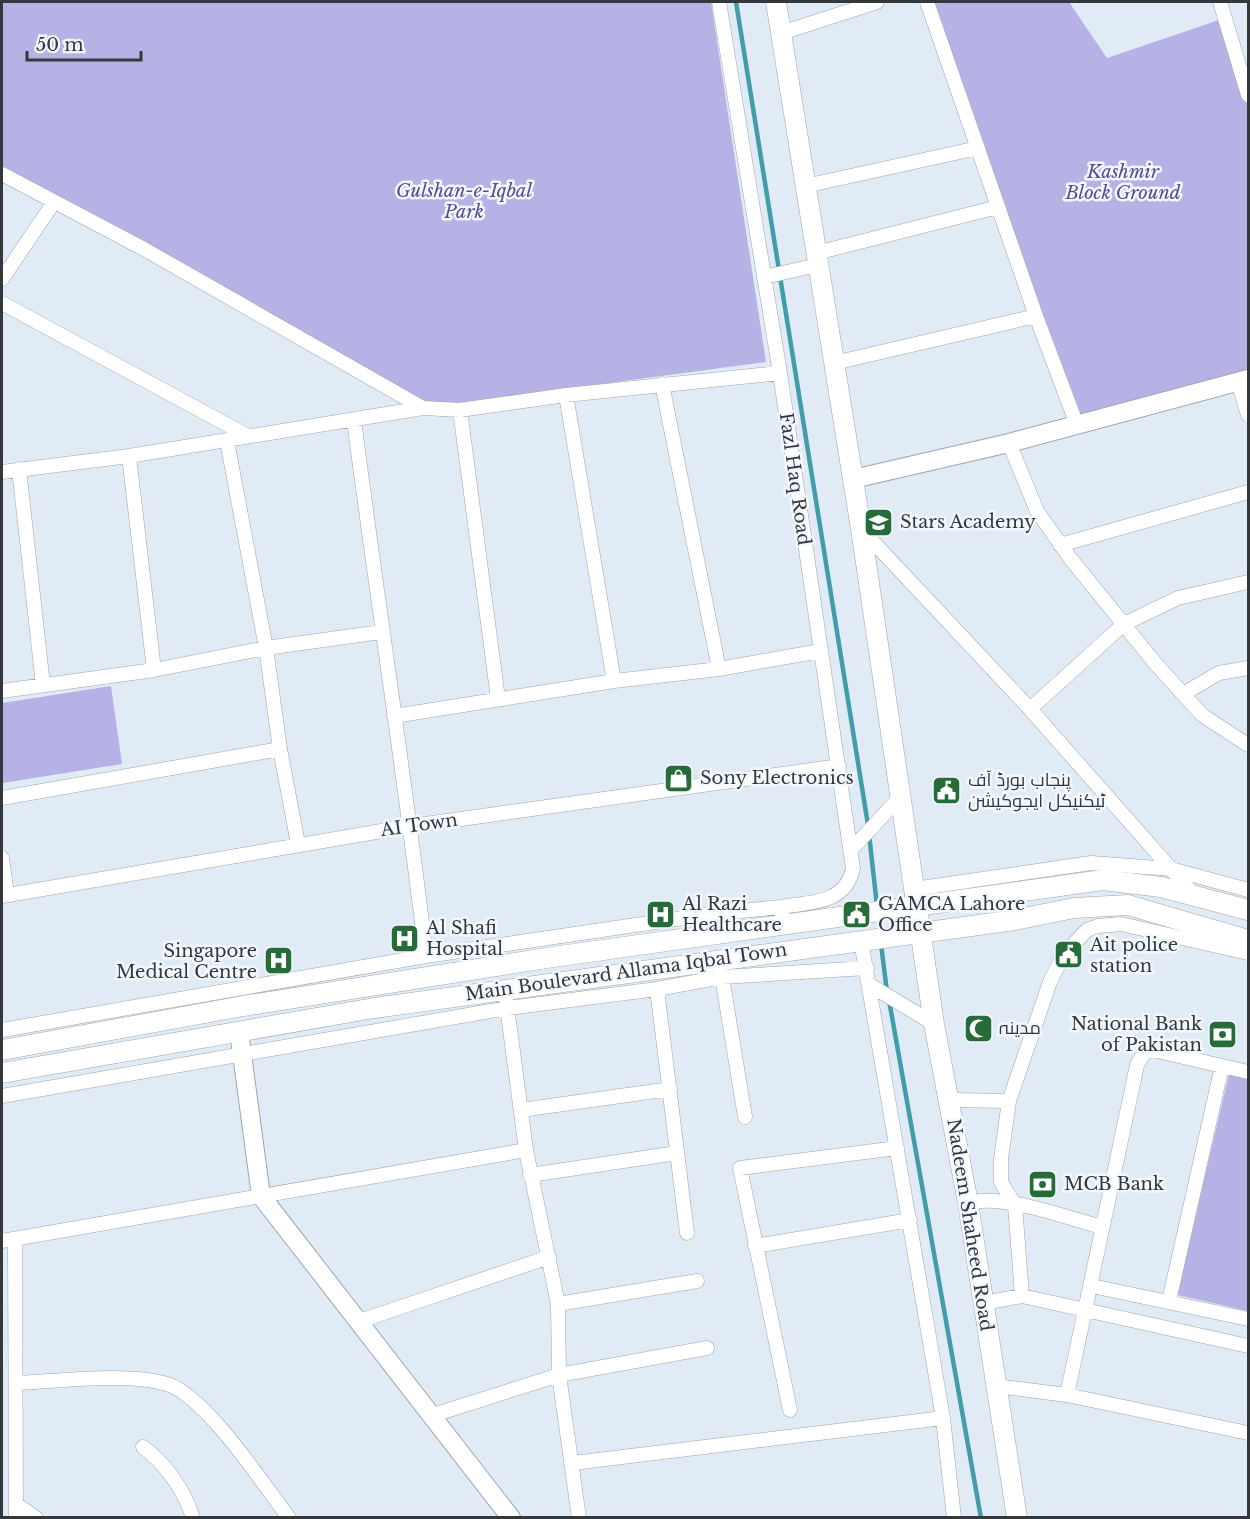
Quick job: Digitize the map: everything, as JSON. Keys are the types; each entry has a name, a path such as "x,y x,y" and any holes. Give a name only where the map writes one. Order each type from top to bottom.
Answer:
{"main road":[{"path":"776,2 902,795 912,900 921,933"},
{"name":"Main Boulevard Allama Iqbal Town","path":"2,1050 243,1006 553,957 866,913 912,900 1103,880 1161,887 1248,910"},
{"name":"Main Boulevard Allama Iqbal Town","path":"2,1073 504,988 1015,920 1074,908 1128,905 1248,940"},
{"name":"Nadeem Shaheed Road","path":"921,933 934,1024 968,1203 1017,1518"}],"street":[{"name":"Fazl Haq Road","path":"2,1030 426,956 710,914 781,907 825,900 841,893 851,877 851,850 820,651 768,276 719,2"},
{"path":"781,33 877,2"},
{"path":"927,2 1036,315 1077,425"},
{"path":"1220,2 1248,95"},
{"path":"1234,50 1248,45"},
{"path":"805,186 978,148"},
{"path":"2,174 144,249 423,408"},
{"path":"2,279 54,202"},
{"path":"768,276 794,270 817,259 998,207"},
{"path":"2,303 248,436"},
{"path":"834,363 1036,315"},
{"path":"2,472 129,456 423,408 460,410 566,395 780,373"},
{"path":"853,479 1009,443 1243,380 1248,415"},
{"path":"662,384 719,669"},
{"path":"566,395 614,681"},
{"path":"460,410 498,699"},
{"path":"354,420 381,632 411,826 426,956"},
{"path":"227,441 266,648 280,749 298,844"},
{"path":"1009,443 1036,511 1060,545 1202,715 1248,745"},
{"path":"129,456 154,670"},
{"path":"19,469 43,685"},
{"path":"1060,545 1248,492"},
{"path":"861,529 1030,709 1195,897"},
{"path":"1030,709 1124,624 1178,598 1248,581"},
{"path":"2,691 154,670 266,648 381,632"},
{"path":"394,716 614,681 719,669 820,651"},
{"path":"1183,694 1219,673 1248,668"},
{"path":"2,798 280,749"},
{"name":"AI Town","path":"4,895 411,826 839,766"},
{"path":"851,850 902,795"},
{"path":"2,858 4,895"},
{"path":"912,900 1091,863 1171,869 1248,890"},
{"path":"781,907 783,926"},
{"path":"1074,908 1087,930"},
{"path":"1022,1296 1014,1204 1001,1182 1001,1159 1009,1101 1059,963 1070,945 1087,930 1098,926 1120,924 1248,953"},
{"path":"866,940 867,968 873,987 897,1148 943,1418 954,1518"},
{"path":"2,1096 508,1008 657,989 722,977 867,968"},
{"path":"722,977 745,1117"},
{"path":"873,987 934,1024"},
{"path":"504,988 530,1175 558,1304 560,1374 579,1518"},
{"path":"657,989 687,1233"},
{"path":"239,1032 240,1054 261,1196 357,1323 511,1518"},
{"path":"1067,1395 1092,1286 1102,1227 1137,1065 1144,1053 1153,1050 1248,1072"},
{"path":"1169,1301 1222,1066"},
{"path":"520,1110 670,1089"},
{"path":"950,1100 1009,1101"},
{"path":"790,1410 740,1168 897,1148"},
{"path":"36,1518 16,1511 17,1383 8,1240 526,1150"},
{"path":"530,1175 677,1153"},
{"path":"968,1203 978,1200 1014,1204 1102,1227"},
{"path":"755,1246 910,1220"},
{"path":"357,1323 549,1257"},
{"path":"558,1304 697,1281"},
{"path":"1092,1286 1248,1319"},
{"path":"984,1303 1022,1296 1248,1346"},
{"path":"430,1416 560,1374 707,1348"},
{"path":"17,1383 144,1379 169,1385 189,1396 216,1423 289,1518"},
{"path":"996,1386 1067,1395 1248,1433"},
{"path":"573,1463 943,1418"},
{"path":"143,1447 156,1456 188,1501 193,1518"}],"green space":[{"name":"Gulshan-e-Iqbal Park","path":"2,2 711,2 766,362 423,408 2,174"},
{"name":"Kashmir Block Ground","path":"927,2 1069,2 1107,58 1225,18 1248,95 1248,379 1077,425"},
{"path":"111,686 122,764 3,783 2,703"},
{"path":"1229,1074 1248,1078 1248,1311 1177,1295"}],"waterway":[{"path":"736,2 868,825"},
{"path":"869,834 877,906"},
{"path":"881,944 887,992"},
{"path":"889,1000 981,1518"}],"place":[{"name":"Stars Academy","path":"879,522"},
{"name":"Sony Electronics","path":"679,778"},
{"name":"پنجاب بورڈ آف ٹیکنیکل ایجوکیشن","path":"947,790"},
{"name":"Al Razi Healthcare","path":"661,914"},
{"name":"GAMCA Lahore Office","path":"857,914"},
{"name":"Al Shafi Hospital","path":"405,938"},
{"name":"Ait police station","path":"1069,955"},
{"name":"Singapore Medical Centre","path":"278,961"},
{"name":"مدینہ","path":"978,1028"},
{"name":"National Bank of Pakistan","path":"1223,1034"},
{"name":"MCB Bank","path":"1043,1184"}]}
